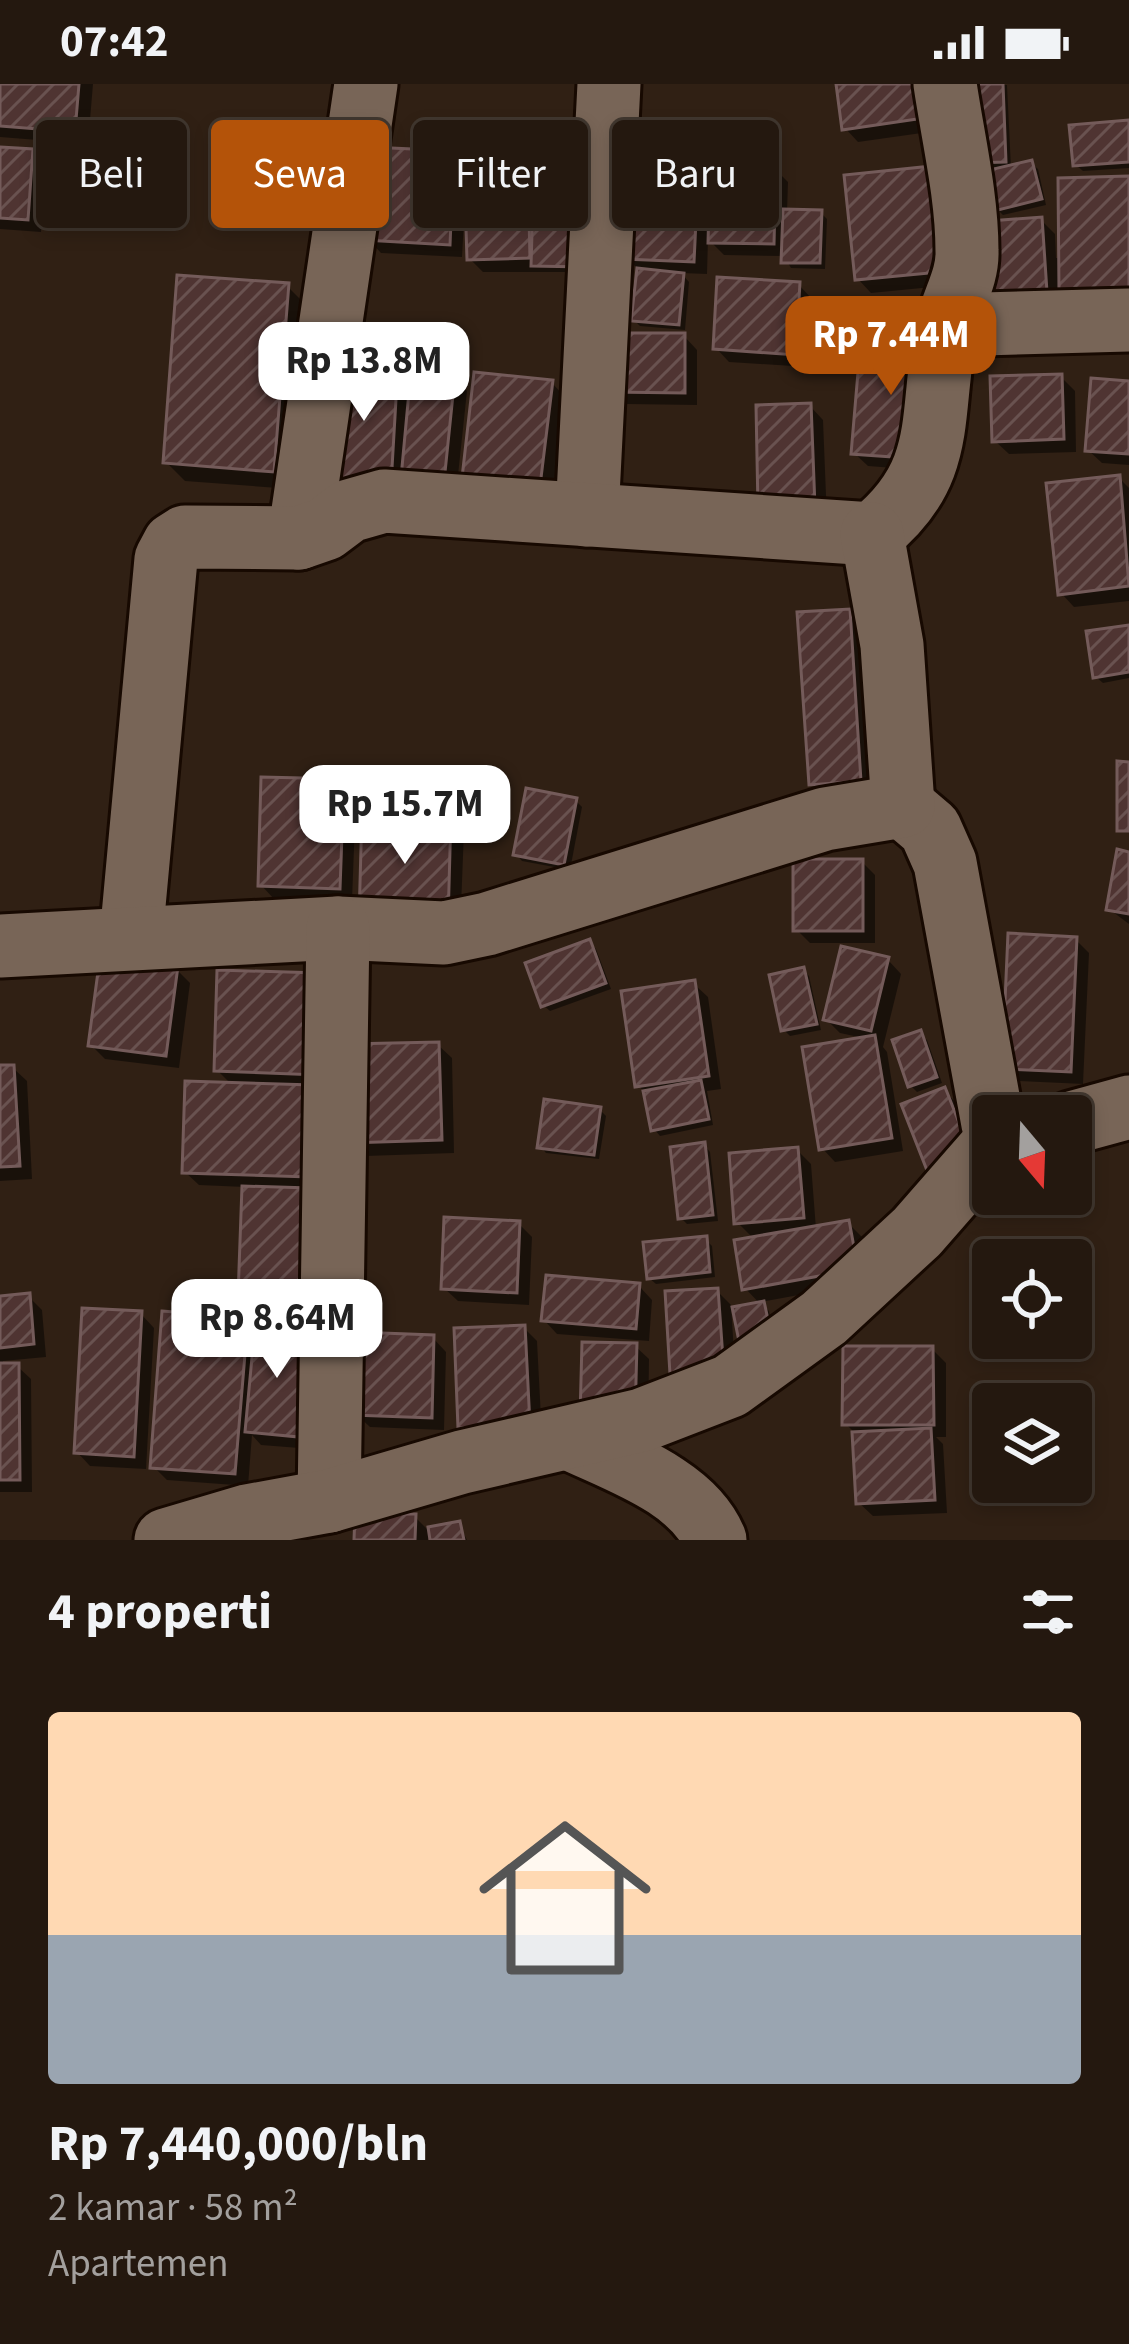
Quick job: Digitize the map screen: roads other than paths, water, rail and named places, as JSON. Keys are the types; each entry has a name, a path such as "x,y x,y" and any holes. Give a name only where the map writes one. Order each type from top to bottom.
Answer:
{"street":[{"path":"299,538 366,84"},
{"path":"587,515 609,84"},
{"path":"131,938 166,560 185,537 299,538 383,500 872,533 898,512 915,490 928,457 947,325 967,263 945,84"},
{"path":"947,325 1129,320"},
{"path":"872,533 892,645 903,806 929,829 945,862 988,1095"},
{"path":"0,946 338,928 444,933 488,924 825,819 903,806"},
{"path":"329,1501 338,928"},
{"path":"1092,1117 1129,1107"},
{"path":"166,1540 247,1528 462,1462 642,1420 730,1386 824,1318 917,1232 972,1169"},
{"path":"569,1438 687,1502 708,1523 715,1540"}]}
